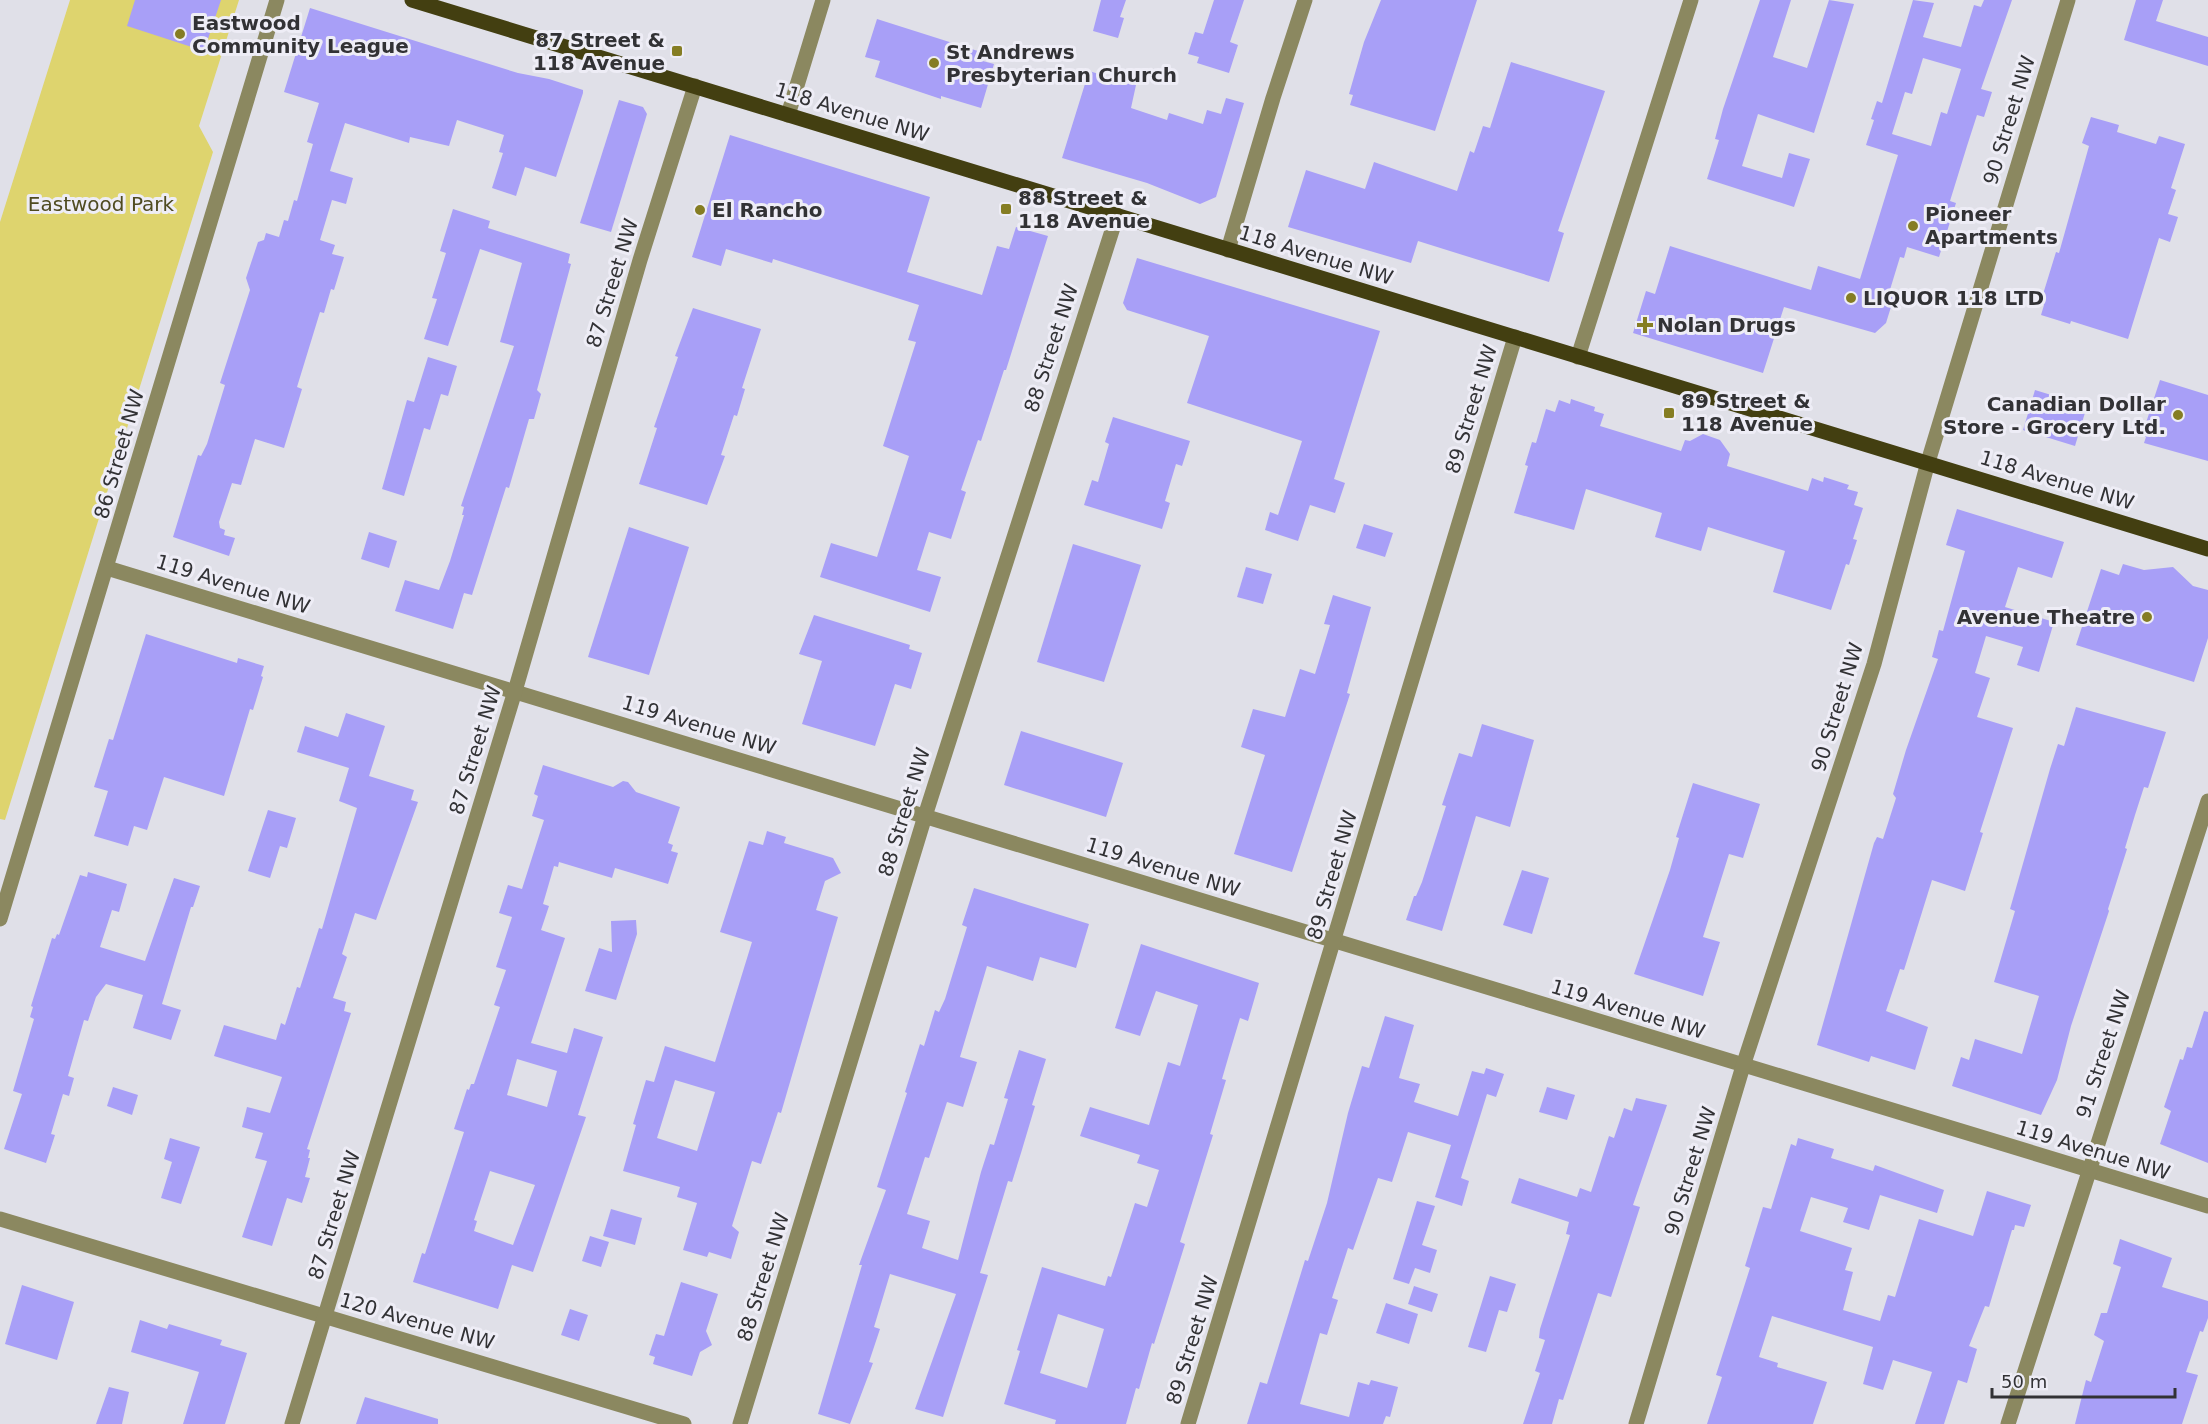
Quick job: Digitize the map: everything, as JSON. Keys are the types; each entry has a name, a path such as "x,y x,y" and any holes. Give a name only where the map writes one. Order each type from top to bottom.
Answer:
{"main road":[{"name":"118 Avenue NW","path":"412,0 441,4 788,115 2208,549"}],"street":[{"name":"86 Street NW","path":"0,919 277,0"},
{"path":"788,115 823,0"},
{"path":"1228,250 1305,0"},
{"path":"1578,357 1691,0"},
{"name":"90 Street NW","path":"1636,1424 1743,1066 1874,664 1928,462 2068,0"},
{"name":"87 Street NW","path":"292,1424 515,691 640,260 695,86"},
{"name":"88 Street NW","path":"740,1424 925,816 1117,215"},
{"name":"89 Street NW","path":"1188,1424 1515,337"},
{"name":"119 Avenue NW","path":"107,568 2208,1206"},
{"name":"91 Street NW","path":"2008,1424 2087,1171 2208,801"},
{"name":"120 Avenue NW","path":"0,1219 684,1424"}],"green space":[{"name":"Eastwood Park","path":"70,0 239,0 199,126 213,152 5,820 0,819 0,222"}],"building":[{"name":"Eastwood Community League","path":"135,0 221,0 204,51 127,26"},
{"path":"1101,0 1126,0 1120,17 1124,18 1118,38 1093,31"},
{"path":"1214,0 1244,0 1230,42 1238,45 1229,73 1197,63 1199,57 1188,54 1195,32 1203,34"},
{"path":"1381,0 1477,0 1435,131 1350,105 1353,95 1349,94 1364,42"},
{"path":"1760,0 1791,0 1773,57 1807,68 1829,0 1854,4 1814,133 1758,114 1742,166 1782,178 1789,153 1810,159 1794,207 1707,179 1719,140 1715,139 1723,109"},
{"path":"1913,0 1934,3 1923,37 1961,47 1974,5 1981,7 1984,0 2012,0 1981,89 1992,92 1984,117 1977,115 1967,146 1950,201 1956,203 1939,257 1907,247 1904,258 1900,257 1889,293 1895,294 1886,323 1875,333 1784,307 1763,373 1633,333 1646,291 1655,294 1670,246 1811,290 1818,266 1860,279 1898,155 1866,145 1877,101 1882,103","holes":["1923,58 1961,69 1947,114 1941,112 1931,146 1892,134 1905,92 1912,94"]},
{"path":"2136,0 2163,0 2156,21 2208,37 2208,66 2124,40"},
{"path":"310,8 518,73 549,79 583,90 583,93 556,177 525,167 516,196 492,188 503,153 499,152 504,135 457,120 449,146 410,137 409,143 345,123 330,171 353,178 346,204 332,200 320,240 335,245 332,254 344,257 324,313 320,312 297,387 302,389 284,448 255,439 241,485 232,483 219,522 220,528 225,530 224,535 235,538 229,556 173,537 198,455 201,456 207,444 225,385 220,383 250,290 246,278 258,242 264,240 266,233 279,237 284,220 288,221 294,200 297,201 313,144 307,142 319,103 284,92"},
{"name":"St Andrews Presbyterian Church","path":"877,19 981,52 979,60 994,64 981,108 941,96 941,99 875,77 880,61 865,57"},
{"path":"1511,62 1605,91 1558,231 1564,233 1549,282 1418,241 1411,263 1288,227 1306,170 1365,189 1374,162 1457,191 1470,151 1474,153 1483,126 1490,128"},
{"path":"1089,71 1136,85 1131,108 1167,120 1169,113 1203,124 1207,110 1221,114 1226,98 1244,103 1216,197 1200,204 1147,183 1062,158"},
{"path":"619,100 643,107 647,114 611,232 580,223"},
{"path":"2091,117 2119,125 2117,132 2156,144 2159,136 2185,144 2171,188 2176,190 2168,214 2178,217 2170,242 2159,238 2128,339 2071,321 2070,324 2041,315 2044,305 2040,304 2056,252 2059,253 2089,146 2082,143"},
{"path":"730,135 930,197 907,272 982,295 997,246 1009,249 1016,227 1048,236 1006,370 1004,370 981,441 978,440 961,490 966,492 951,539 929,532 917,570 941,577 930,612 820,577 831,543 877,557 909,456 883,446 916,342 908,340 919,305 773,259 772,263 726,249 721,266 692,257"},
{"path":"453,209 490,221 488,228 570,254 568,263 571,264 537,390 541,394 534,419 529,419 509,488 506,487 472,595 464,593 453,629 395,611 405,580 439,590 450,561 464,515 462,515 464,507 461,506 514,346 500,342 522,263 480,249 448,346 424,339 437,299 432,298 446,253 440,251"},
{"path":"1137,258 1380,331 1334,479 1345,483 1335,513 1310,505 1298,541 1265,530 1270,512 1278,515 1302,441 1187,403 1209,336 1127,310 1123,303"},
{"path":"693,308 761,329 742,388 745,389 737,416 734,415 721,455 725,456 707,505 639,484 657,428 654,427 678,357 675,356"},
{"path":"428,357 457,366 448,396 441,394 430,430 424,428 404,496 382,489 407,400 414,402"},
{"name":"Canadian Dollar Store - Grocery Ltd.","path":"2160,380 2208,395 2208,461 2144,443 2146,437 2142,435"},
{"path":"2035,390 2087,406 2075,446 2023,430"},
{"path":"1571,399 1595,407 1594,411 1604,414 1600,426 1681,451 1685,440 1690,441 1703,434 1720,440 1730,454 1727,466 1808,491 1812,478 1823,482 1824,477 1849,485 1847,489 1858,492 1854,505 1863,508 1853,539 1857,540 1849,565 1846,564 1831,610 1773,592 1785,551 1708,527 1701,551 1655,537 1662,513 1586,489 1574,530 1514,513 1528,466 1525,465 1532,442 1536,443 1546,409 1555,412 1559,400 1570,404"},
{"path":"1113,417 1190,441 1182,466 1176,464 1165,501 1170,503 1162,529 1084,505 1092,480 1098,482 1109,444 1105,442"},
{"path":"1957,509 2064,542 2052,578 2018,567 2005,607 2054,622 2039,672 2017,665 2023,647 1986,636 1975,673 1990,678 1977,717 2013,728 1980,832 1983,833 1965,891 1932,880 1904,970 1900,969 1886,1011 1928,1027 1915,1070 1871,1056 1869,1062 1817,1045 1874,843 1877,837 1883,839 1896,798 1893,794 1906,750 1938,659 1932,657 1939,630 1943,631 1965,551 1946,545"},
{"path":"1364,524 1393,533 1385,557 1356,548"},
{"path":"629,527 689,547 649,675 588,657"},
{"path":"369,532 397,541 389,568 361,559"},
{"path":"1073,544 1141,565 1104,682 1037,662"},
{"name":"Avenue Theatre","path":"2123,564 2144,570 2173,567 2193,586 2208,590 2208,638 2194,682 2076,645 2101,569 2119,575"},
{"path":"1246,567 1272,574 1263,604 1237,597"},
{"path":"1333,595 1371,607 1347,693 1350,694 1292,872 1234,854 1265,755 1241,747 1253,709 1285,717 1300,669 1315,674 1330,625 1324,624"},
{"path":"814,615 910,645 909,649 922,653 911,689 895,684 875,746 802,724 822,661 799,654"},
{"path":"146,634 237,663 238,658 264,666 253,710 250,709 224,796 164,777 147,830 134,826 128,846 94,836 108,791 94,787 109,739 113,740"},
{"path":"2076,707 2166,732 2148,788 2144,787 2135,815 2109,911 2071,1026 2057,1080 2041,1115 1952,1086 1961,1057 1969,1060 1975,1039 2022,1054 2039,996 1994,982 2015,911 2010,909 2050,769 2058,744 2064,746"},
{"path":"346,713 385,726 369,776 414,790 411,800 418,802 376,920 355,913 342,954 347,957 333,998 346,1002 344,1011 351,1013 307,1149 310,1150 308,1158 310,1158 305,1177 310,1178 302,1203 287,1198 272,1246 242,1237 267,1161 255,1158 263,1133 242,1127 247,1107 270,1113 282,1077 214,1056 224,1025 276,1040 281,1023 285,1025 297,987 300,988 319,928 322,929 357,808 339,801 349,768 297,752 305,726 338,737"},
{"path":"1482,724 1534,740 1510,827 1476,816 1442,931 1406,920 1414,896 1422,882 1446,806 1442,805 1459,753 1472,757"},
{"path":"1021,731 1123,763 1106,817 1004,785"},
{"path":"543,765 613,787 623,781 628,782 636,792 680,807 668,843 673,845 671,851 678,853 668,884 615,868 612,878 559,862 558,867 554,866 543,904 549,906 541,930 565,938 531,1043 567,1053 574,1028 603,1037 578,1115 586,1117 533,1272 512,1265 498,1309 413,1282 422,1253 425,1254 464,1132 454,1129 467,1089 469,1090 471,1084 474,1084 500,1007 494,1005 506,970 496,967 512,917 499,913 508,885 522,889 544,820 532,816 538,796 534,794","holes":["517,1059 557,1071 547,1107 507,1095","490,1171 535,1185 513,1245 474,1231 477,1221 474,1220"]},
{"path":"1693,783 1760,804 1743,858 1729,854 1703,937 1720,942 1703,996 1634,974 1670,870 1679,838 1676,837"},
{"path":"268,810 296,818 287,848 280,846 270,878 248,871"},
{"path":"767,831 786,837 784,843 833,858 841,873 825,881 816,910 838,917 781,1113 778,1112 761,1164 752,1161 732,1226 739,1232 731,1259 709,1252 707,1257 683,1250 697,1203 677,1197 680,1187 623,1171 636,1125 633,1124 646,1080 654,1082 665,1046 715,1062 752,942 720,932 749,841 763,845","holes":["675,1080 715,1092 697,1151 657,1138"]},
{"path":"1522,870 1549,878 1532,934 1503,925"},
{"path":"88,872 127,884 119,912 112,910 100,947 145,961 174,878 200,886 193,907 191,907 162,1004 181,1010 171,1040 133,1028 143,995 106,984 96,997 88,1021 84,1020 68,1076 74,1078 69,1096 63,1094 51,1134 55,1135 46,1163 4,1149 22,1094 13,1091 34,1019 30,1017 33,1007 31,1006 52,938 55,939 57,934 59,935 80,875 87,877"},
{"path":"974,888 1089,924 1076,968 1040,957 1033,981 987,966 960,1057 977,1062 963,1107 947,1102 929,1158 925,1157 907,1214 930,1221 922,1248 958,1260 981,1172 990,1144 994,1145 1008,1099 1004,1098 1019,1050 1046,1059 1021,1153 1012,1182 1008,1181 980,1273 988,1275 943,1417 915,1409 956,1294 890,1274 874,1327 880,1329 869,1362 873,1363 850,1424 818,1414 862,1265 859,1265 886,1190 877,1187 907,1093 905,1092 920,1044 924,1046 935,1010 939,1012 945,999 967,927 962,925"},
{"path":"636,920 637,934 616,1000 585,991 599,948 612,952 611,921"},
{"path":"1141,944 1259,983 1248,1021 1240,1018 1222,1079 1226,1080 1210,1134 1213,1135 1180,1242 1185,1244 1126,1424 1055,1424 1056,1420 1004,1404 1020,1351 1017,1350 1042,1267 1105,1286 1108,1276 1111,1277 1135,1203 1147,1207 1159,1170 1137,1163 1140,1155 1080,1136 1090,1107 1149,1125 1168,1062 1180,1066 1198,1005 1156,991 1140,1036 1115,1028","holes":["1058,1314 1104,1329 1087,1388 1040,1373"]},
{"path":"2204,1011 2208,1012 2208,1163 2160,1144 2171,1111 2164,1107 2180,1059 2183,1060 2187,1047 2192,1048"},
{"path":"1385,1016 1414,1025 1399,1078 1420,1084 1414,1102 1458,1116 1472,1071 1484,1074 1486,1068 1504,1074 1496,1097 1487,1094 1461,1178 1469,1181 1462,1206 1435,1197 1451,1145 1408,1132 1392,1182 1378,1178 1353,1250 1348,1248 1332,1298 1338,1300 1327,1335 1320,1333 1300,1404 1349,1417 1358,1382 1369,1385 1371,1380 1398,1387 1390,1417 1386,1416 1383,1424 1247,1424 1260,1382 1267,1384 1305,1260 1308,1261 1327,1203 1348,1113 1362,1066 1369,1068"},
{"path":"113,1087 138,1095 132,1115 107,1106"},
{"path":"1547,1087 1575,1095 1567,1120 1539,1112"},
{"path":"1636,1098 1667,1105 1633,1205 1640,1207 1611,1297 1598,1293 1563,1400 1559,1399 1552,1424 1523,1424 1540,1373 1535,1371 1545,1340 1539,1338 1540,1329 1570,1235 1566,1234 1569,1222 1511,1203 1519,1178 1577,1197 1580,1188 1591,1192 1609,1136 1614,1138 1624,1108 1632,1111"},
{"path":"170,1138 200,1147 181,1204 161,1198 172,1162 164,1159"},
{"path":"1798,1138 1834,1149 1831,1158 1873,1171 1875,1165 1944,1190 1937,1213 1880,1195 1869,1230 1843,1222 1848,1208 1811,1197 1800,1231 1852,1248 1845,1270 1853,1272 1843,1310 1880,1321 1888,1295 1895,1297 1919,1219 1973,1236 1987,1191 2031,1205 2024,1227 2015,1225 2012,1230 1989,1307 1985,1306 1969,1346 1977,1349 1967,1383 1958,1380 1944,1424 1915,1424 1932,1372 1893,1360 1883,1390 1863,1384 1873,1347 1772,1316 1759,1357 1778,1363 1777,1367 1827,1382 1813,1424 1707,1424 1722,1377 1716,1375 1750,1268 1745,1266 1763,1207 1771,1209 1791,1144 1796,1146"},
{"path":"1417,1201 1435,1206 1422,1245 1437,1250 1430,1273 1415,1268 1409,1284 1393,1279"},
{"path":"611,1209 642,1218 635,1245 603,1236"},
{"path":"590,1236 609,1242 601,1267 582,1261"},
{"path":"2120,1239 2172,1258 2162,1287 2208,1301 2208,1318 2203,1332 2200,1331 2186,1372 2198,1375 2182,1424 2075,1424 2086,1380 2091,1382 2104,1341 2094,1335 2101,1313 2107,1313 2121,1267 2113,1264"},
{"path":"1490,1276 1516,1284 1507,1312 1499,1310 1486,1352 1468,1347"},
{"path":"681,1282 718,1294 706,1331 712,1345 700,1352 692,1376 653,1364 655,1357 649,1355 656,1334 664,1336"},
{"path":"22,1285 74,1302 57,1360 5,1344"},
{"path":"1414,1286 1438,1294 1432,1312 1408,1304"},
{"path":"1386,1303 1418,1314 1409,1344 1376,1333"},
{"path":"570,1309 588,1315 579,1341 561,1335"},
{"path":"140,1320 167,1329 169,1324 222,1340 220,1345 247,1353 225,1424 183,1424 199,1372 131,1352"},
{"path":"109,1387 129,1392 122,1424 96,1424"},
{"path":"365,1397 438,1419 438,1424 356,1424"}],"place":[{"name":"Eastwood Community League","path":"180,34"},
{"name":"87 Street & 118 Avenue","path":"677,51"},
{"name":"St Andrews Presbyterian Church","path":"934,63"},
{"name":"88 Street & 118 Avenue","path":"1006,209"},
{"name":"El Rancho","path":"700,210"},
{"name":"Pioneer Apartments","path":"1913,226"},
{"name":"LIQUOR 118 LTD","path":"1851,298"},
{"name":"Nolan Drugs","path":"1645,325"},
{"name":"89 Street & 118 Avenue","path":"1669,413"},
{"name":"Canadian Dollar Store - Grocery Ltd.","path":"2178,415"},
{"name":"Avenue Theatre","path":"2147,617"}]}
